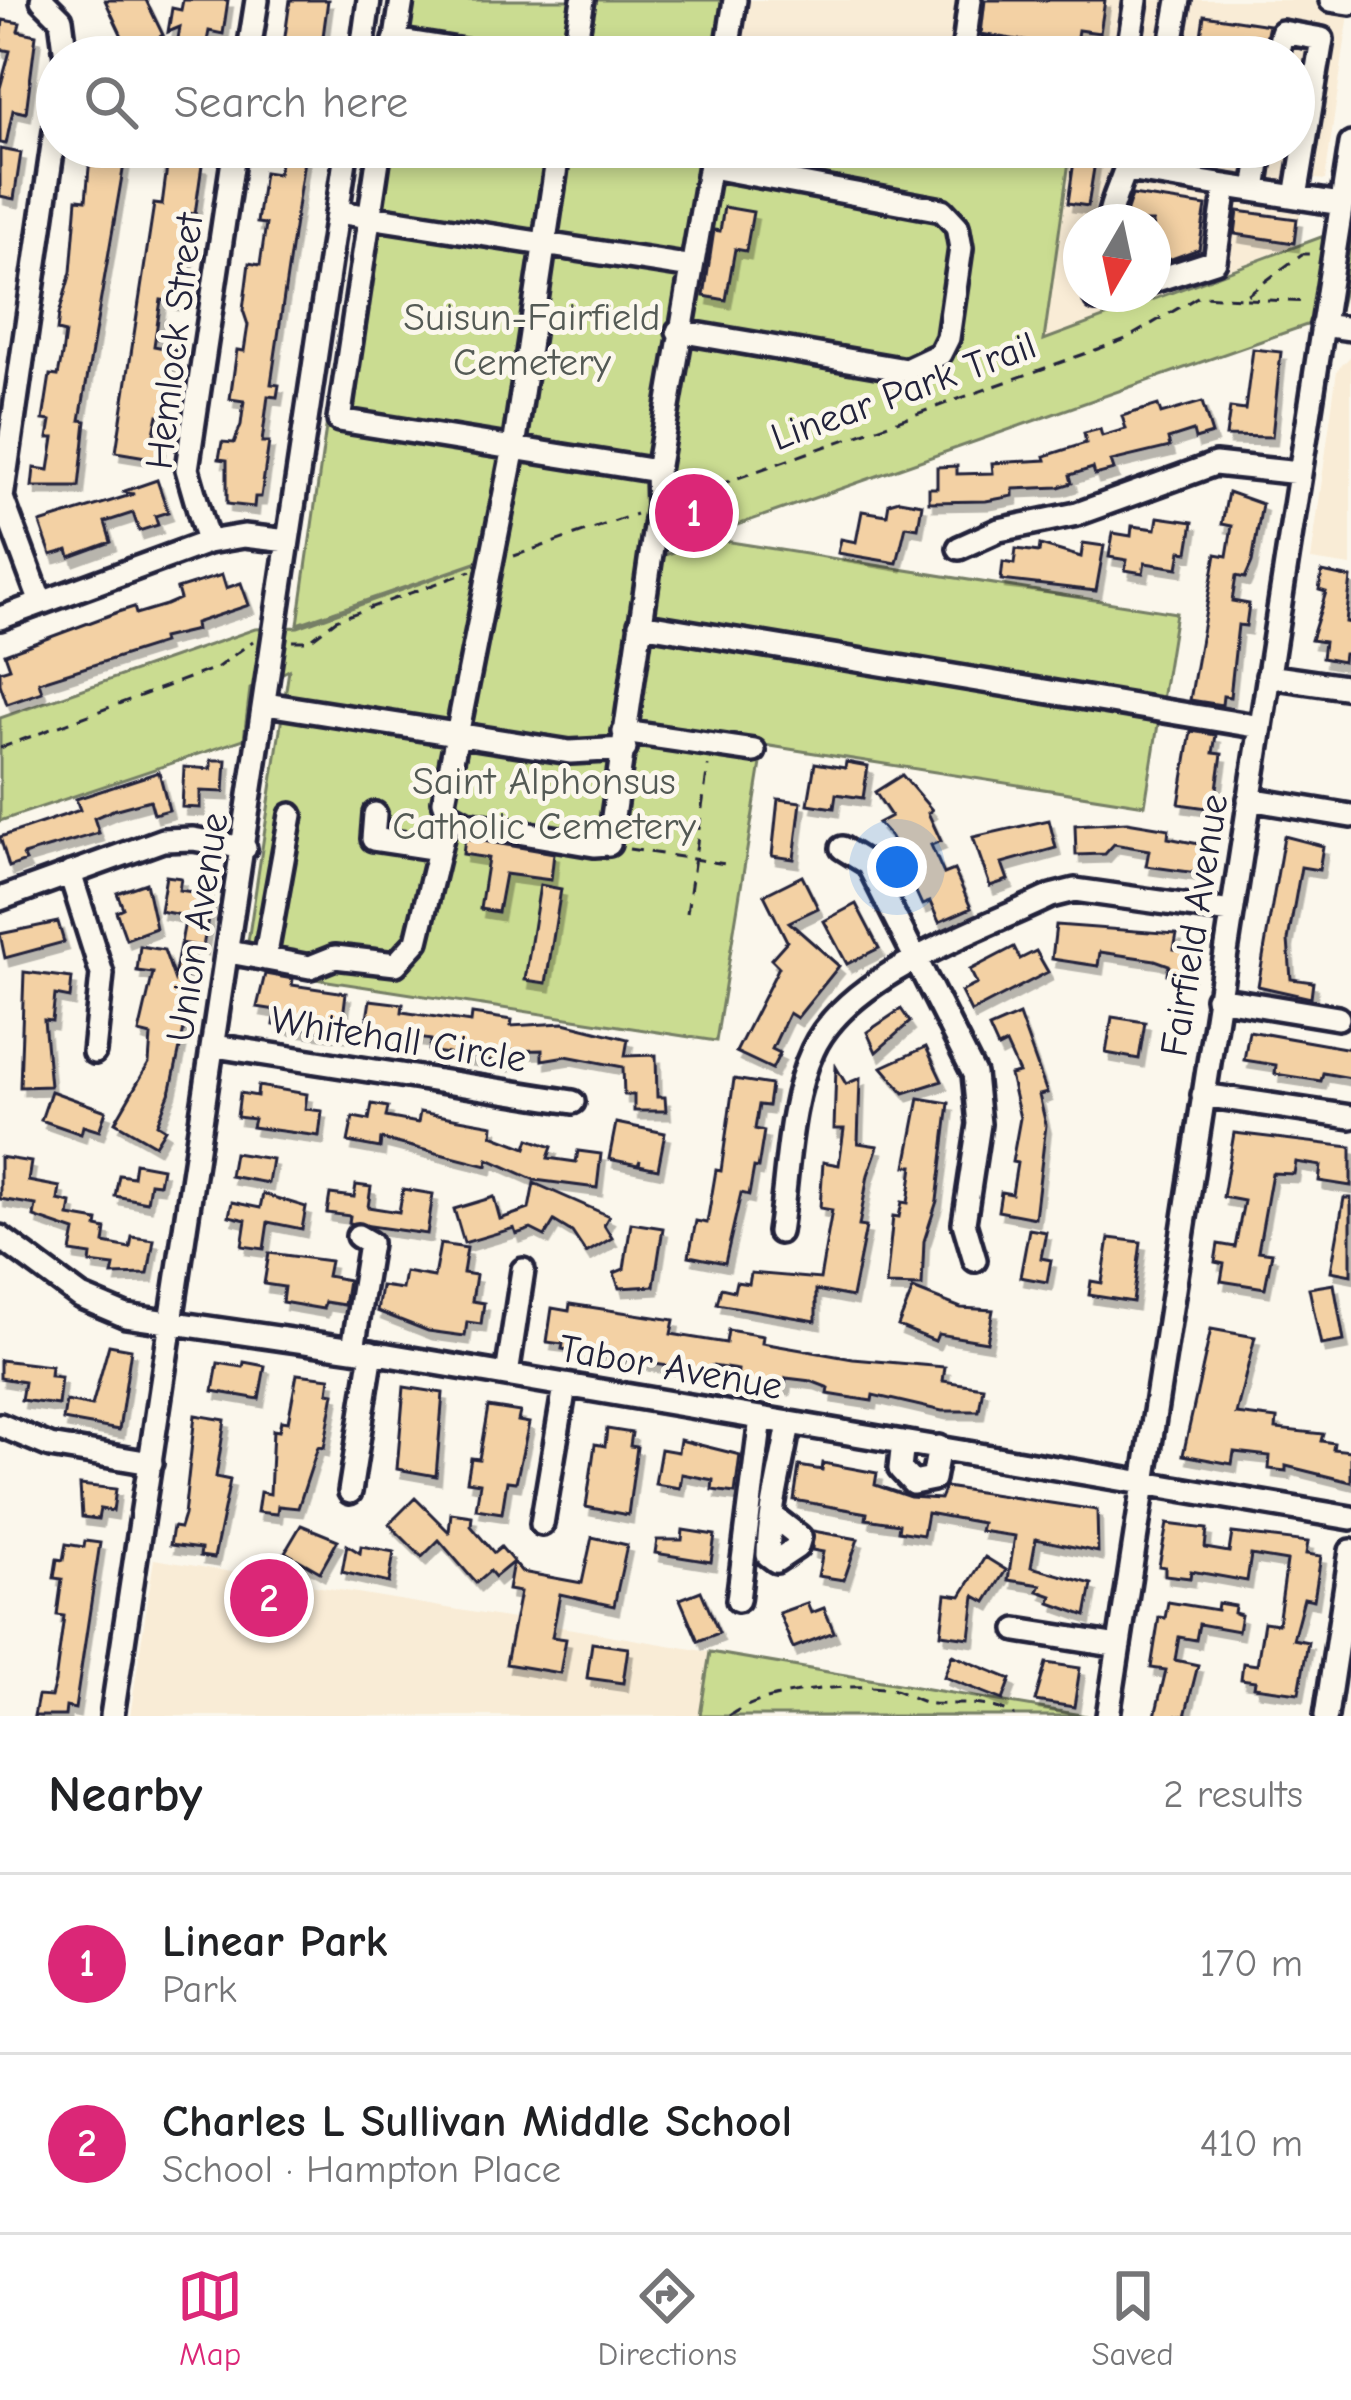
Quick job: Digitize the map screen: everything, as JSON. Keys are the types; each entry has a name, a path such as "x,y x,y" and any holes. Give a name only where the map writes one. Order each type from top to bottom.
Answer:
{"street":[{"path":"42,0 61,19 63,36"},
{"path":"251,36 257,0"},
{"path":"364,36 369,0"},
{"path":"396,36 402,0"},
{"path":"577,36 583,0"},
{"path":"729,36 735,0"},
{"path":"965,36 970,0"},
{"path":"1130,36 1136,0"},
{"path":"1173,36 1179,0"},
{"path":"1331,0 1351,3"},
{"path":"1315,38 1322,39 1315,82"},
{"name":"Fairfield Avenue","path":"1108,1716 1351,144"},
{"path":"41,603 2,498 50,168"},
{"name":"Hemlock Street","path":"208,542 187,470 232,168"},
{"name":"Union Avenue","path":"112,1716 344,168"},
{"path":"377,168 339,420 657,471"},
{"path":"229,952 310,968 335,957 396,964 416,941 448,813 444,801 514,447 556,168"},
{"path":"448,813 466,823 609,844 658,506 657,471 710,168"},
{"path":"678,331 906,370 940,354 948,338 961,248 957,226 942,210 760,168"},
{"path":"1111,204 1124,168"},
{"path":"1161,168 1226,186 1341,204"},
{"path":"1255,190 1259,168"},
{"path":"1296,197 1301,168"},
{"path":"1171,274 1215,261 1226,186"},
{"path":"338,212 692,267"},
{"path":"1322,325 1351,329"},
{"path":"959,548 999,530 1077,514 1215,464 1299,473"},
{"path":"0,618 208,542 244,536 288,542"},
{"path":"640,624 1261,727"},
{"path":"1268,676 1351,688"},
{"path":"266,704 570,752 624,740 754,751"},
{"path":"1249,799 1351,816"},
{"path":"375,814 373,839 439,849"},
{"path":"265,959 291,815"},
{"path":"0,898 163,840 193,838 245,848"},
{"path":"842,848 868,864 974,1074 980,1100 964,1223 975,1259"},
{"path":"70,873 102,974 94,1052"},
{"path":"779,1232 804,1075 813,1049 842,1009 916,961 1051,896 1075,890 1231,912"},
{"path":"1217,998 1338,1018"},
{"name":"Whitehall Circle","path":"215,1046 573,1102"},
{"path":"1203,1095 1351,1117"},
{"name":"Tabor Avenue","path":"0,1237 108,1312 1351,1518"},
{"path":"350,1492 370,1240"},
{"path":"507,1375 523,1270"},
{"path":"542,1524 565,1385"},
{"path":"738,1600 760,1418"},
{"path":"773,1516 789,1423"},
{"path":"0,1424 50,1446 151,1463"},
{"path":"903,1442 900,1469 913,1483 933,1479 939,1448"},
{"path":"1326,1716 1351,1551"},
{"path":"1017,1630 1118,1646"}],"path":[{"path":"1243,298 1301,254 1318,254"},
{"name":"Linear Park Trail","path":"293,641 309,640 336,620 492,563 1126,339 1198,296 1310,303"},
{"path":"0,748 218,667 247,640 260,642"},
{"path":"687,913 711,744"},
{"path":"609,844 725,864"},
{"path":"729,1716 758,1697 858,1687 887,1688 933,1704 961,1701 1015,1716"}],"shaded area":[{"path":"744,0 1351,0 1325,180 1306,178 1295,245 1171,292 1171,204 1063,204 1063,312 1117,312 1043,340 1068,168 1315,168 1315,36 738,36"},
{"path":"1351,356 1351,566 1311,560 1337,370"},
{"path":"154,1559 710,1652 700,1716 130,1716"}],"green space":[{"path":"389,0 744,0 738,36 383,36"},
{"path":"363,168 1068,168 1044,340 1119,312 1171,312 1171,293 1351,226 1351,261 1338,314 646,557 647,561 712,539 1176,613 1145,805 764,745 716,1041 244,968 289,670 250,689 244,739 0,821 0,718 255,629 298,627 493,557 298,624"},
{"path":"710,1652 1087,1716 700,1716"}],"building":[{"path":"105,0 146,0 163,35 122,36"},
{"path":"183,0 228,0 223,34 209,31 208,36 178,36 180,27 168,32 172,8 181,10"},
{"path":"290,0 328,0 323,36 285,36"},
{"path":"985,0 1105,0 1100,33 981,34"},
{"path":"1204,15 1269,25 1267,36 1201,36"},
{"path":"3,20 20,23 18,31 36,35 26,113 13,110 6,144 0,143 0,88 10,51 0,49"},
{"path":"0,149 21,153 14,199 0,196"},
{"path":"89,168 123,168 80,420 86,421 79,487 32,487 34,468 49,470 54,438 48,438 51,421 43,420 50,375 58,376 62,355 65,333 57,331 71,272 77,199 86,200"},
{"path":"167,168 202,168 195,214 187,213 180,255 189,257 182,303 161,300 154,346 175,350 164,416 158,415 153,438 161,440 158,459 116,452 154,204 162,205"},
{"path":"279,168 303,168 271,384 279,385 277,397 268,396 262,442 269,442 261,497 255,497 254,507 227,504 227,460 219,459 222,442 234,443 241,425 244,401 230,399 237,350 244,351 248,325 243,310 249,263 260,265 266,224 257,223 264,172 278,174"},
{"path":"1073,168 1094,168 1088,204 1068,203"},
{"path":"1132,195 1206,206 1199,249 1171,259 1171,204 1129,204"},
{"path":"724,207 753,212 746,251 735,249 726,300 704,296 714,230 720,231"},
{"path":"1238,211 1297,219 1294,243 1235,234"},
{"path":"1253,349 1281,352 1272,437 1226,436 1230,408 1245,410"},
{"path":"1202,402 1212,434 1195,439 1193,431 1168,439 1170,447 1111,461 1114,470 1095,475 1093,468 1070,475 1072,483 1013,489 1013,496 986,501 929,502 929,488 937,488 937,467 957,466 957,474 993,473 992,463 1046,460 1045,456 1086,443 1084,433 1100,429 1102,436 1126,429 1122,416 1158,405 1161,414"},
{"path":"157,480 168,512 155,516 158,525 139,531 133,513 105,522 111,542 70,557 68,550 51,555 40,523 134,494 122,492"},
{"path":"1228,492 1262,504 1252,562 1245,578 1236,576 1232,601 1249,604 1246,626 1238,625 1230,697 1223,696 1222,705 1190,700 1216,554 1227,556 1232,526 1222,524"},
{"path":"889,503 922,504 918,528 906,526 897,563 838,553 841,539 856,542 862,511 887,515"},
{"path":"1158,517 1193,522 1188,552 1181,551 1178,568 1145,563 1143,573 1125,570 1127,560 1109,557 1113,533 1131,536 1132,526 1156,529"},
{"path":"1083,543 1104,546 1096,591 1001,580 1003,562 1014,564 1016,549 1039,552 1040,545 1081,557"},
{"path":"1322,572 1351,578 1346,622 1351,623 1351,654 1344,654 1343,662 1322,658 1324,642 1311,640 1326,592 1319,590"},
{"path":"222,575 226,588 241,583 249,605 195,623 196,630 162,638 163,643 39,682 42,692 7,704 0,684 0,671 10,668 5,654 134,607 136,614 166,605 180,599 177,589"},
{"path":"1191,731 1216,735 1213,753 1222,754 1214,809 1179,804"},
{"path":"211,760 226,760 224,792 200,791 200,808 182,807 184,767 211,769"},
{"path":"846,762 868,766 863,798 836,794 834,808 808,804 815,763 845,768"},
{"path":"159,772 169,810 154,814 150,800 113,810 94,818 99,833 23,855 26,861 9,867 0,837 80,810 76,799"},
{"path":"902,775 932,810 928,813 941,841 931,845 944,874 954,870 971,908 939,922 930,902 922,905 891,837 878,823 891,816 875,792"},
{"path":"778,799 801,802 794,859 772,856"},
{"path":"1049,820 1056,848 1002,863 1008,880 990,886 973,837"},
{"path":"1127,822 1169,829 1168,838 1209,846 1204,874 1146,866 1149,850 1114,844 1105,854 1076,855 1075,825"},
{"path":"1284,836 1323,846 1319,870 1301,867 1288,940 1291,979 1313,982 1311,998 1258,986"},
{"path":"465,838 554,853 551,880 505,874 498,912 480,909 488,858 463,854"},
{"path":"166,876 181,878 179,890 212,895 203,947 181,943 186,916 160,911"},
{"path":"802,876 818,908 789,922 839,966 797,1018 789,1013 772,1049 780,1053 772,1069 736,1052 779,967 771,959 787,941 764,895"},
{"path":"146,883 156,928 126,939 116,911 123,908 117,893"},
{"path":"540,885 561,889 546,983 525,980"},
{"path":"856,904 879,948 847,964 824,921"},
{"path":"58,922 64,942 5,958 0,934"},
{"path":"1056,925 1177,934 1174,949 1192,952 1188,978 1167,974 1169,965 1155,960 1100,952 1098,966 1052,959"},
{"path":"180,945 190,947 180,1018 186,1020 171,1089 157,1124 165,1129 155,1145 115,1122 149,1063 151,1036 139,1033 153,973 137,971 140,946 164,950 174,978"},
{"path":"1014,947 1020,959 1036,951 1048,972 971,1012 961,992 977,984 970,970"},
{"path":"24,972 72,978 70,998 55,995 52,1021 44,1020 50,1086 20,1087"},
{"path":"265,974 293,979 292,985 346,993 341,1033 274,1025 276,1010 257,1007"},
{"path":"370,1000 403,1004 402,1012 471,1022 472,1014 512,1020 511,1026 564,1023 628,1039 625,1056 656,1055 657,1097 665,1097 666,1111 634,1111 634,1095 624,1095 623,1067 566,1056 542,1060 542,1050 507,1051 505,1063 429,1051 431,1040 399,1035 397,1045 382,1043 384,1028 366,1025"},
{"path":"901,1009 910,1022 876,1052 867,1032"},
{"path":"1019,1015 1047,1093 1039,1095 1046,1125 1035,1218 998,1211 1001,1192 1012,1194 1017,1163 1012,1162 1020,1118 1010,1075 1019,1073 1006,1044 998,1048 989,1028"},
{"path":"1112,1017 1145,1022 1139,1059 1106,1053"},
{"path":"1249,1031 1351,1049 1351,1078 1323,1073 1321,1081 1275,1074 1276,1065 1244,1060"},
{"path":"926,1047 942,1081 904,1093 882,1067"},
{"path":"836,1067 846,1084 860,1078 858,1143 878,1146 859,1226 866,1227 852,1297 816,1290 816,1321 717,1304 721,1288 734,1291 736,1282 749,1284 751,1273 820,1279 832,1210 820,1208 823,1162 839,1165 844,1129 834,1129"},
{"path":"734,1079 771,1085 768,1106 759,1105 755,1129 764,1131 758,1168 754,1167 749,1195 741,1193 725,1263 689,1256 696,1221 707,1223 716,1170 721,1171"},
{"path":"258,1086 307,1094 305,1109 322,1111 319,1136 252,1127 254,1119 237,1117 240,1093 257,1096"},
{"path":"51,1091 106,1111 99,1131 83,1126 81,1134 41,1120"},
{"path":"919,1098 949,1103 937,1201 924,1241 922,1286 886,1285 893,1216 899,1217 902,1202 908,1203 913,1166 906,1166"},
{"path":"372,1104 388,1107 386,1117 418,1123 420,1112 493,1125 492,1135 526,1148 529,1139 552,1147 548,1158 576,1162 578,1151 601,1154 597,1188 535,1180 488,1159 487,1166 381,1139 380,1148 348,1142 353,1117 369,1120"},
{"path":"616,1123 665,1133 658,1169 639,1165 640,1160 638,1165 609,1159"},
{"path":"1234,1133 1351,1147 1351,1186 1319,1181 1321,1166 1296,1162 1294,1174 1272,1173 1258,1251 1272,1253 1265,1288 1221,1281 1224,1264 1215,1262 1218,1244 1235,1247 1244,1201 1223,1197"},
{"path":"234,1153 272,1159 268,1183 230,1176"},
{"path":"0,1157 31,1162 28,1181 60,1187 58,1200 71,1203 69,1216 98,1221 97,1227 106,1229 104,1243 130,1248 132,1237 154,1240 148,1274 112,1275 114,1266 90,1263 91,1255 71,1252 75,1231 34,1217 36,1205 0,1199"},
{"path":"135,1163 162,1168 159,1184 150,1183 147,1202 115,1196 119,1175 133,1177"},
{"path":"534,1183 609,1216 604,1225 612,1238 586,1253 572,1232 554,1221 545,1236 531,1229 516,1234 514,1228 464,1243 454,1209 494,1197 500,1219 529,1209"},
{"path":"356,1185 371,1187 368,1207 399,1212 403,1189 433,1194 427,1234 349,1223 350,1216 327,1213 330,1194 354,1197"},
{"path":"263,1194 306,1207 302,1229 268,1222 264,1249 242,1246 246,1220 229,1216 232,1202 260,1208"},
{"path":"1344,1198 1351,1198 1351,1275 1331,1271"},
{"path":"631,1223 663,1228 654,1286 619,1288 614,1273 624,1269"},
{"path":"1029,1229 1046,1232 1041,1258 1051,1260 1047,1282 1020,1277"},
{"path":"1109,1238 1141,1242 1133,1302 1089,1295 1091,1281 1102,1283"},
{"path":"440,1244 467,1248 463,1273 476,1275 472,1301 484,1303 481,1324 467,1322 465,1336 428,1331 377,1311 381,1286 402,1289 405,1272 434,1277"},
{"path":"269,1253 330,1261 327,1276 348,1280 344,1305 325,1302 323,1309 282,1302 284,1287 264,1284"},
{"path":"1334,1284 1344,1341 1321,1345 1309,1288"},
{"path":"913,1289 961,1308 993,1310 987,1342 938,1334 935,1341 898,1326"},
{"path":"570,1304 674,1320 671,1334 726,1343 728,1330 763,1336 762,1343 853,1359 945,1367 943,1381 983,1387 979,1411 942,1411 873,1395 872,1401 828,1394 829,1388 811,1381 786,1378 785,1387 737,1379 738,1370 712,1366 711,1373 562,1349 563,1344 547,1342 552,1308 569,1311"},
{"path":"1211,1329 1255,1337 1236,1414 1277,1419 1276,1429 1323,1434 1321,1441 1334,1443 1333,1449 1351,1451 1351,1482 1286,1466 1286,1471 1269,1469 1270,1456 1234,1452 1232,1464 1183,1455"},
{"path":"109,1345 131,1349 119,1430 63,1420 66,1401 92,1406"},
{"path":"0,1360 51,1366 50,1376 61,1377 58,1405 21,1400 24,1382 0,1378"},
{"path":"244,1362 265,1366 259,1399 213,1391 218,1363 243,1367"},
{"path":"297,1374 330,1378 328,1392 334,1393 324,1448 318,1447 298,1508 278,1506 277,1514 257,1512 260,1492 270,1494 273,1430 279,1431 281,1421 288,1422"},
{"path":"404,1387 443,1393 436,1476 397,1469"},
{"path":"488,1407 520,1412 518,1421 529,1423 516,1482 507,1481 502,1513 476,1509 480,1483 467,1481 471,1458 479,1459"},
{"path":"195,1415 225,1420 216,1477 230,1480 214,1558 200,1556 201,1549 170,1545 173,1527 180,1528 184,1515"},
{"path":"607,1429 632,1433 630,1446 637,1447 628,1515 586,1507 595,1444 605,1446"},
{"path":"680,1440 740,1455 735,1493 712,1490 713,1480 682,1474 680,1488 655,1484 661,1449 678,1452"},
{"path":"823,1463 877,1473 875,1485 910,1497 940,1499 945,1487 1097,1510 1098,1552 1036,1539 1031,1567 1092,1584 1086,1616 1050,1603 1052,1596 1038,1591 1041,1585 1008,1580 1015,1536 980,1531 982,1523 927,1513 923,1535 898,1531 899,1524 866,1519 867,1513 794,1500 799,1466 822,1470"},
{"path":"80,1485 116,1489 113,1511 100,1509 98,1519 82,1517"},
{"path":"415,1498 449,1532 451,1513 472,1516 471,1526 494,1553 501,1547 522,1572 582,1583 592,1537 627,1545 614,1606 560,1594 552,1637 566,1639 560,1673 506,1664 520,1592 508,1590 513,1562 495,1577 490,1571 476,1583 439,1540 422,1557 389,1524"},
{"path":"1167,1524 1207,1529 1205,1548 1229,1552 1232,1533 1308,1542 1306,1554 1321,1556 1314,1600 1304,1598 1293,1639 1308,1642 1299,1693 1254,1687 1255,1681 1241,1679 1243,1663 1257,1665 1264,1622 1278,1624 1287,1561 1251,1555 1247,1581 1191,1571 1190,1578 1165,1575 1165,1567 1159,1566"},
{"path":"301,1525 338,1540 320,1572 285,1552"},
{"path":"683,1530 715,1535 711,1562 655,1553 657,1540 682,1540"},
{"path":"813,1531 858,1539 844,1580 818,1576 823,1552 812,1550"},
{"path":"85,1541 100,1543 75,1709 66,1707 65,1716 34,1716 38,1696 51,1697 55,1682 64,1616 57,1615 62,1579 54,1578 57,1559 63,1560 66,1544 84,1547"},
{"path":"347,1545 360,1553 361,1546 394,1552 389,1583 342,1572"},
{"path":"985,1557 1006,1570 986,1602 975,1596 970,1638 941,1634 946,1594 961,1596"},
{"path":"701,1591 719,1633 698,1641 680,1599"},
{"path":"1168,1602 1217,1610 1218,1603 1235,1606 1234,1613 1241,1615 1238,1631 1199,1624 1196,1640 1179,1637 1175,1660 1198,1665 1185,1716 1155,1716 1166,1670 1151,1668 1159,1617 1165,1618"},
{"path":"807,1603 811,1613 824,1608 834,1632 793,1648 779,1613"},
{"path":"592,1643 628,1648 623,1683 587,1678"},
{"path":"952,1655 1011,1679 1003,1700 944,1677"},
{"path":"1046,1663 1080,1668 1074,1707 1035,1701"}],"place":[{"name":"Linear Park","path":"694,513"},
{"name":"Charles L Sullivan Middle School","path":"269,1598"}],"park label":[{"name":"Suisun-Fairfield Cemetery","path":"532,338"},
{"name":"Saint Alphonsus Catholic Cemetery","path":"544,802"}]}
